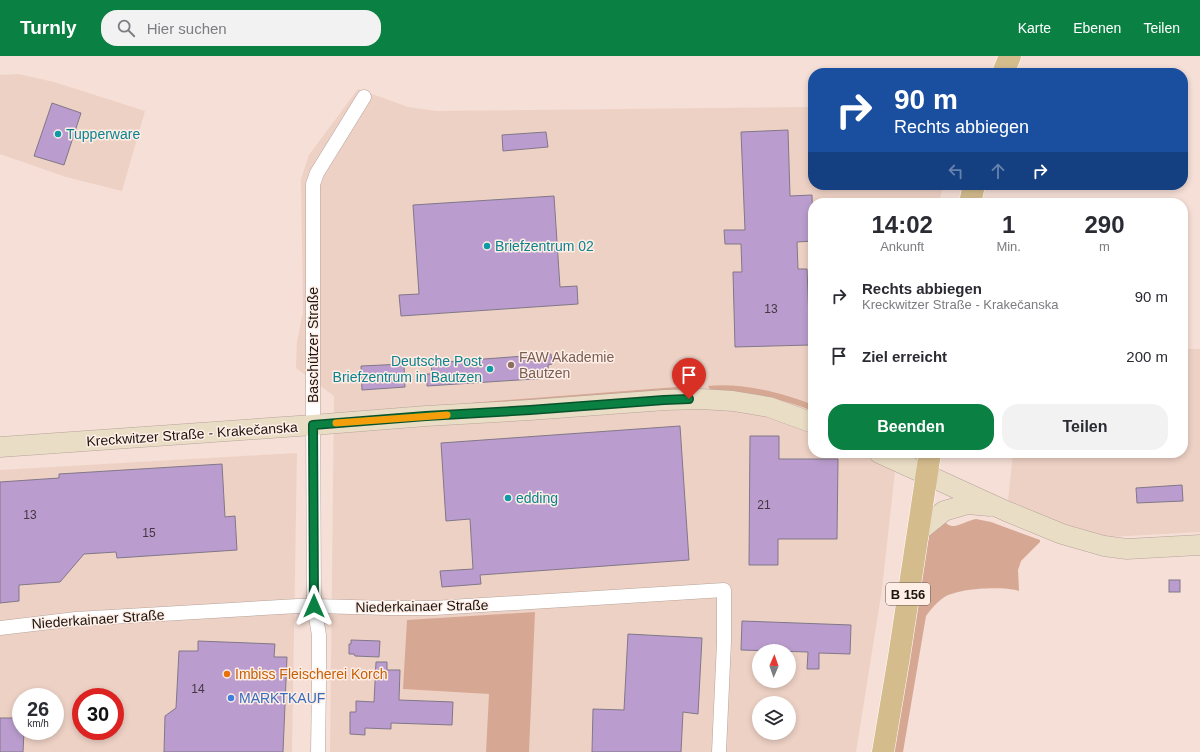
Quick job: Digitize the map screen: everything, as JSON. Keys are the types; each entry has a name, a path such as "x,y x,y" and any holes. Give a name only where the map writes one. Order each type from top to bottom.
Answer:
{"main road":[{"path":"1005,68 1010,56"},
{"name":"B 156","path":"882,752 899,657 929,458"}],"street":[{"name":"Baschützer Straße","path":"318,752 319,636 314,606 313,184 317,173 364,96"},
{"name":"Kreckwitzer Straße - Krakečanska","path":"0,447 664,400 701,399 734,401 769,407 808,420"},
{"path":"890,458 1062,534 1104,546 1127,549 1200,545"},
{"path":"918,532 944,511 968,504 998,507"},
{"name":"Niederkainaer Straße","path":"0,628 76,619 314,606 434,608 724,590 724,642 719,752"}],"shaded area":[{"path":"18,74 54,82 145,111 122,191 66,177 0,154 0,75"},
{"path":"358,89 408,107 436,111 808,107 808,190 942,190 940,198 808,198 808,458 896,458 882,589 856,752 330,752 334,396 296,368 297,342 303,312 301,179 309,155"},
{"path":"1188,349 1200,349 1200,532 1109,537 1076,530 1008,501 1012,458 1188,458"},
{"path":"721,385 748,387 789,396 808,403 808,409 763,396 711,391 708,386"},
{"path":"690,386 687,391 467,405 469,403"},
{"path":"297,453 292,752 0,752 0,470"},
{"path":"976,519 991,522 1040,540 1040,542 1021,561 1018,570 1019,591 991,588 959,592 943,598 926,616 903,752 889,752 930,533 943,520 947,524 954,526"},
{"path":"535,612 529,752 486,752 489,694 403,689 407,620"}],"building":[{"name":"Tupperware","path":"52,103 81,113 64,165 34,156"},
{"path":"788,130 790,196 812,195 812,198 808,198 808,241 797,242 798,269 807,269 808,345 735,347 733,272 742,272 741,244 725,244 724,230 745,230 741,132"},
{"path":"546,132 548,147 503,151 502,135"},
{"name":"Briefzentrum 02","path":"554,196 560,287 577,286 578,304 401,316 399,295 419,294 413,205"},
{"name":"Deutsche Post Briefzentrum in Bautzen","path":"551,354 552,364 548,365 549,378 427,386 427,374 432,374 431,363"},
{"path":"404,364 405,387 362,390 361,366"},
{"name":"edding","path":"680,426 689,560 480,575 481,584 442,587 440,571 473,569 470,519 446,521 441,443"},
{"path":"750,436 779,436 779,459 838,459 837,539 778,539 778,565 749,565"},
{"path":"222,464 225,517 235,516 237,550 117,558 116,552 84,554 60,582 19,585 19,601 0,603 0,482 59,478 59,474"},
{"path":"1182,485 1183,501 1137,503 1136,488"},
{"path":"1169,580 1180,580 1180,592 1169,592"},
{"path":"742,621 851,625 850,654 819,653 819,669 807,669 808,652 796,652 796,644 752,644 752,650 741,650"},
{"path":"628,634 702,638 698,714 683,712 681,752 592,752 593,709 624,710"},
{"path":"351,640 380,641 379,657 355,656 354,654 349,654 349,644 351,644"},
{"name":"MARKTKAUF","path":"198,641 275,644 274,657 287,657 283,752 164,752 165,716 176,708 179,651 198,651"},
{"path":"376,662 387,662 387,670 400,670 399,700 453,702 452,725 391,723 391,729 365,728 365,735 350,734 350,712 356,712 356,701 374,702"},
{"path":"0,718 12,718 12,740 24,740 23,752 0,752"}],"slow traffic":[{"path":"336,423 447,415"}],"place":[{"name":"Tupperware","path":"58,134"},
{"name":"Briefzentrum 02","path":"487,246"},
{"name":"FAW Akademie Bautzen","path":"511,365"},
{"name":"Deutsche Post Briefzentrum in Bautzen","path":"490,369"},
{"name":"edding","path":"508,498"},
{"name":"Imbiss Fleischerei Korch","path":"227,674"},
{"name":"MARKTKAUF","path":"231,698"}],"route":[{"path":"314,606 313,425 689,399"}]}
